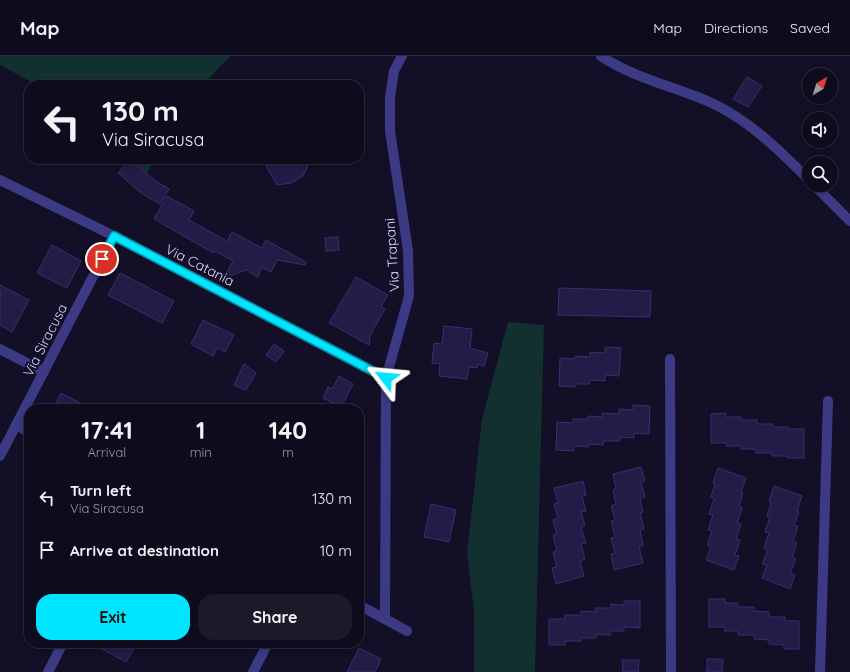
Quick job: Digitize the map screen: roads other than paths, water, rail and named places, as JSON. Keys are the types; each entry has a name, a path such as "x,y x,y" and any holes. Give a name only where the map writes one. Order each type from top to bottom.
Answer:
{"street":[{"name":"Via Trapani","path":"385,619 386,378 409,296 408,251 390,131 390,97 394,71 402,56"},
{"path":"601,56 630,72 714,104 754,129 802,173"},
{"name":"Via Catania","path":"0,180 114,236 386,378"},
{"path":"821,192 850,221"},
{"name":"Via Siracusa","path":"27,404 114,236"},
{"path":"0,349 44,372"},
{"path":"670,359 671,672"},
{"path":"820,672 828,401"},
{"name":"Via Siracusa","path":"0,456 24,411"},
{"path":"16,426 24,430"},
{"path":"364,608 407,631"},
{"path":"48,672 60,648"},
{"path":"253,672 265,648"}]}
